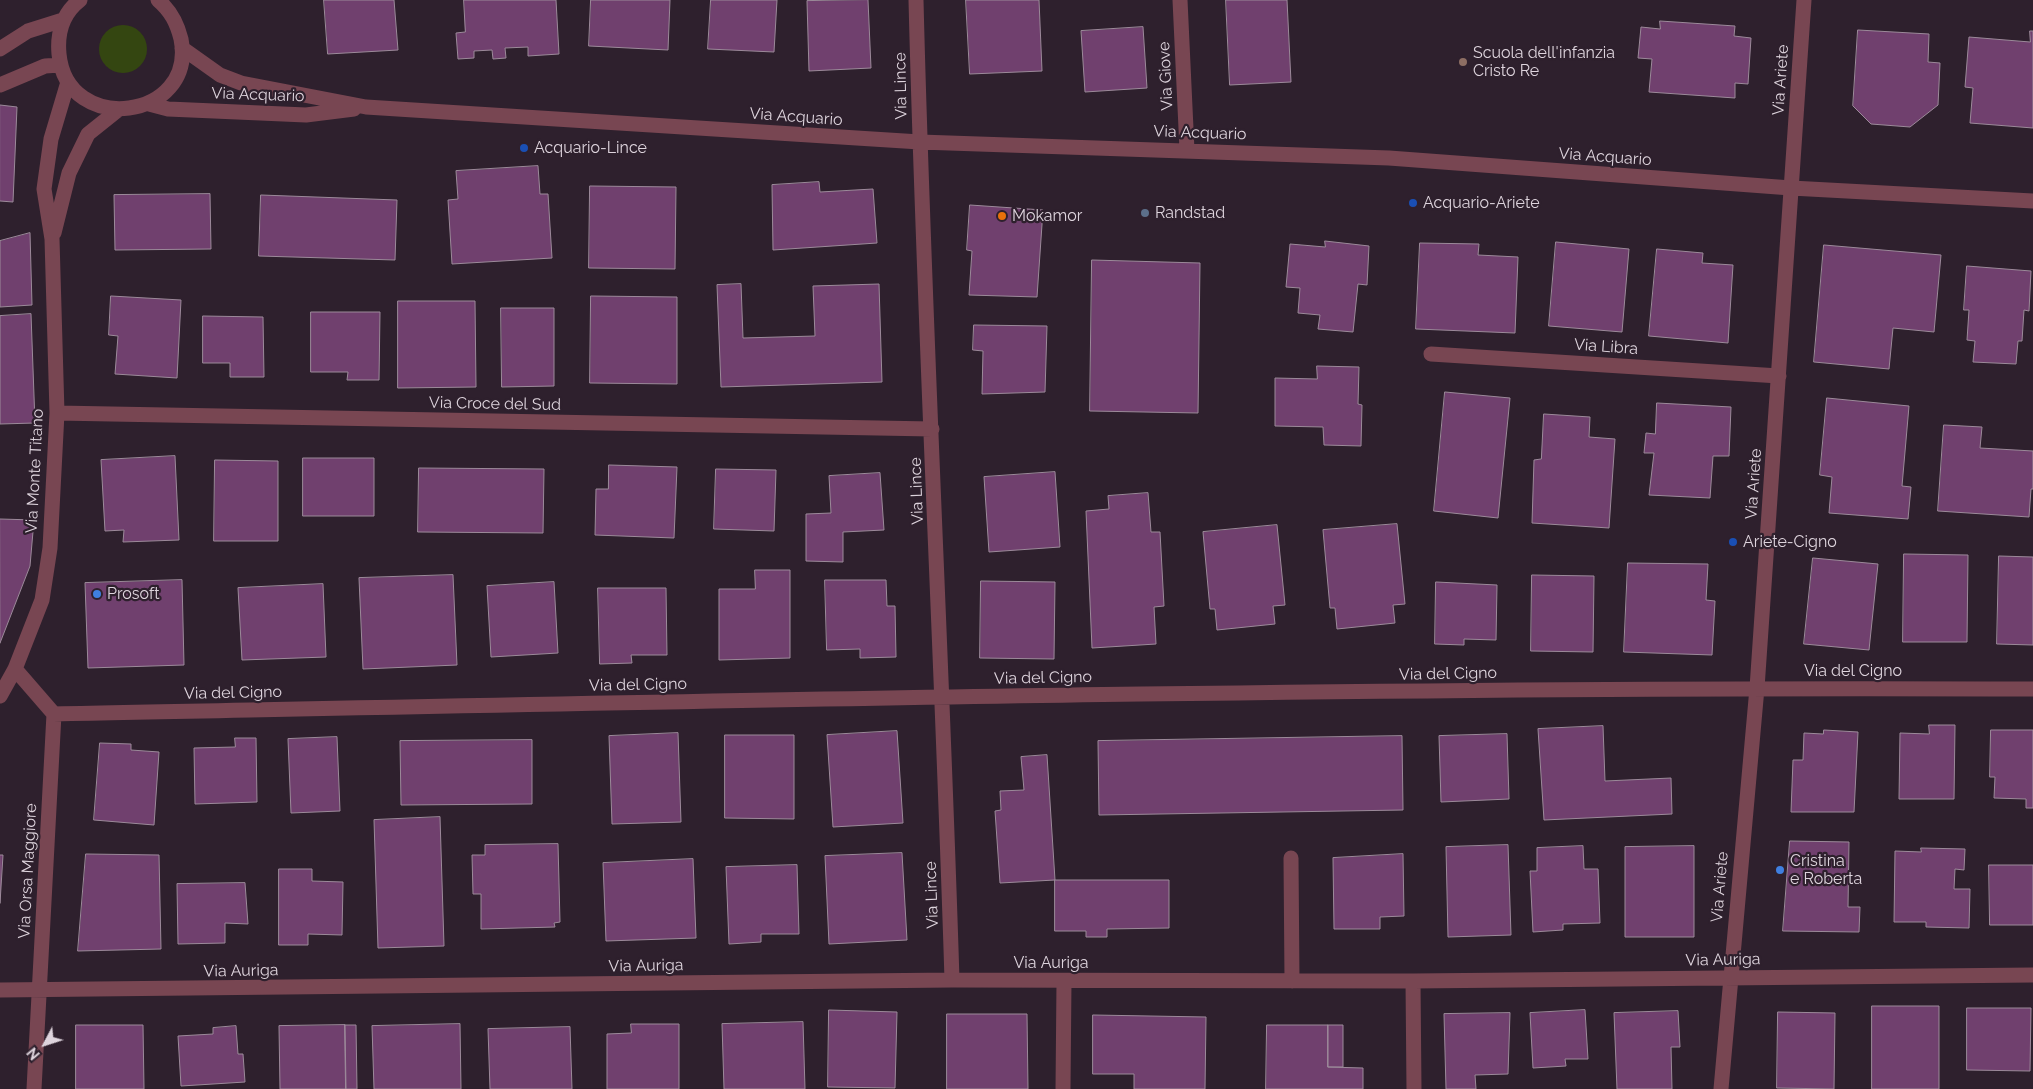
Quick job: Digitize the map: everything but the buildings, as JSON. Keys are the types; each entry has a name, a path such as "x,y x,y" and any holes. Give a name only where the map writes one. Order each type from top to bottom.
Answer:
{"street":[{"path":"80,0 63,20 58,42 60,65 68,82 82,96 99,106 118,110 149,104 168,89 180,69 182,48 178,27 166,3"},
{"name":"Via Lince","path":"916,0 952,980"},
{"name":"Via Giove","path":"1180,0 1187,150"},
{"name":"Via Ariete","path":"1721,1089 1757,688 1804,0"},
{"path":"0,49 28,31 63,20"},
{"name":"Via Acquario","path":"182,48 220,75 241,83 366,107 920,142 1389,158 1791,188 2033,201"},
{"path":"0,85 45,66 60,65"},
{"name":"Via Monte Titano","path":"0,696 15,669 42,600 50,548 57,413 52,239 44,189 51,139 68,82"},
{"name":"Via Acquario","path":"149,104 168,109 306,115 366,107"},
{"name":"Via Monte Titano","path":"52,239 69,172 88,134 118,110"},
{"name":"Via Libra","path":"1431,354 1779,376"},
{"name":"Via Croce del Sud","path":"57,413 932,429"},
{"path":"15,669 54,714"},
{"name":"Via del Cigno","path":"54,714 943,697 1757,688 2033,690"},
{"name":"Via Orsa Maggiore","path":"34,1089 54,714"},
{"path":"1290,858 1292,981"},
{"name":"Via Auriga","path":"0,990 952,980 1412,981 2033,975"},
{"path":"1063,1089 1064,981"},
{"path":"1412,981 1414,1089"}],"green space":[{"path":"123,25 132,27 140,32 145,40 147,49 145,58 140,66 132,71 123,73 114,71 106,66 101,58 99,49 101,40 106,32 114,27"}],"place":[{"name":"Scuola dell'infanzia Cristo Re","path":"1463,62"},
{"name":"Acquario-Lince","path":"524,148"},
{"name":"Acquario-Ariete","path":"1413,203"},
{"name":"Randstad","path":"1145,213"},
{"name":"Mokamor","path":"1002,216"},
{"name":"Ariete-Cigno","path":"1733,542"},
{"name":"Prosoft","path":"97,594"},
{"name":"Cristina e Roberta","path":"1780,870"}]}
